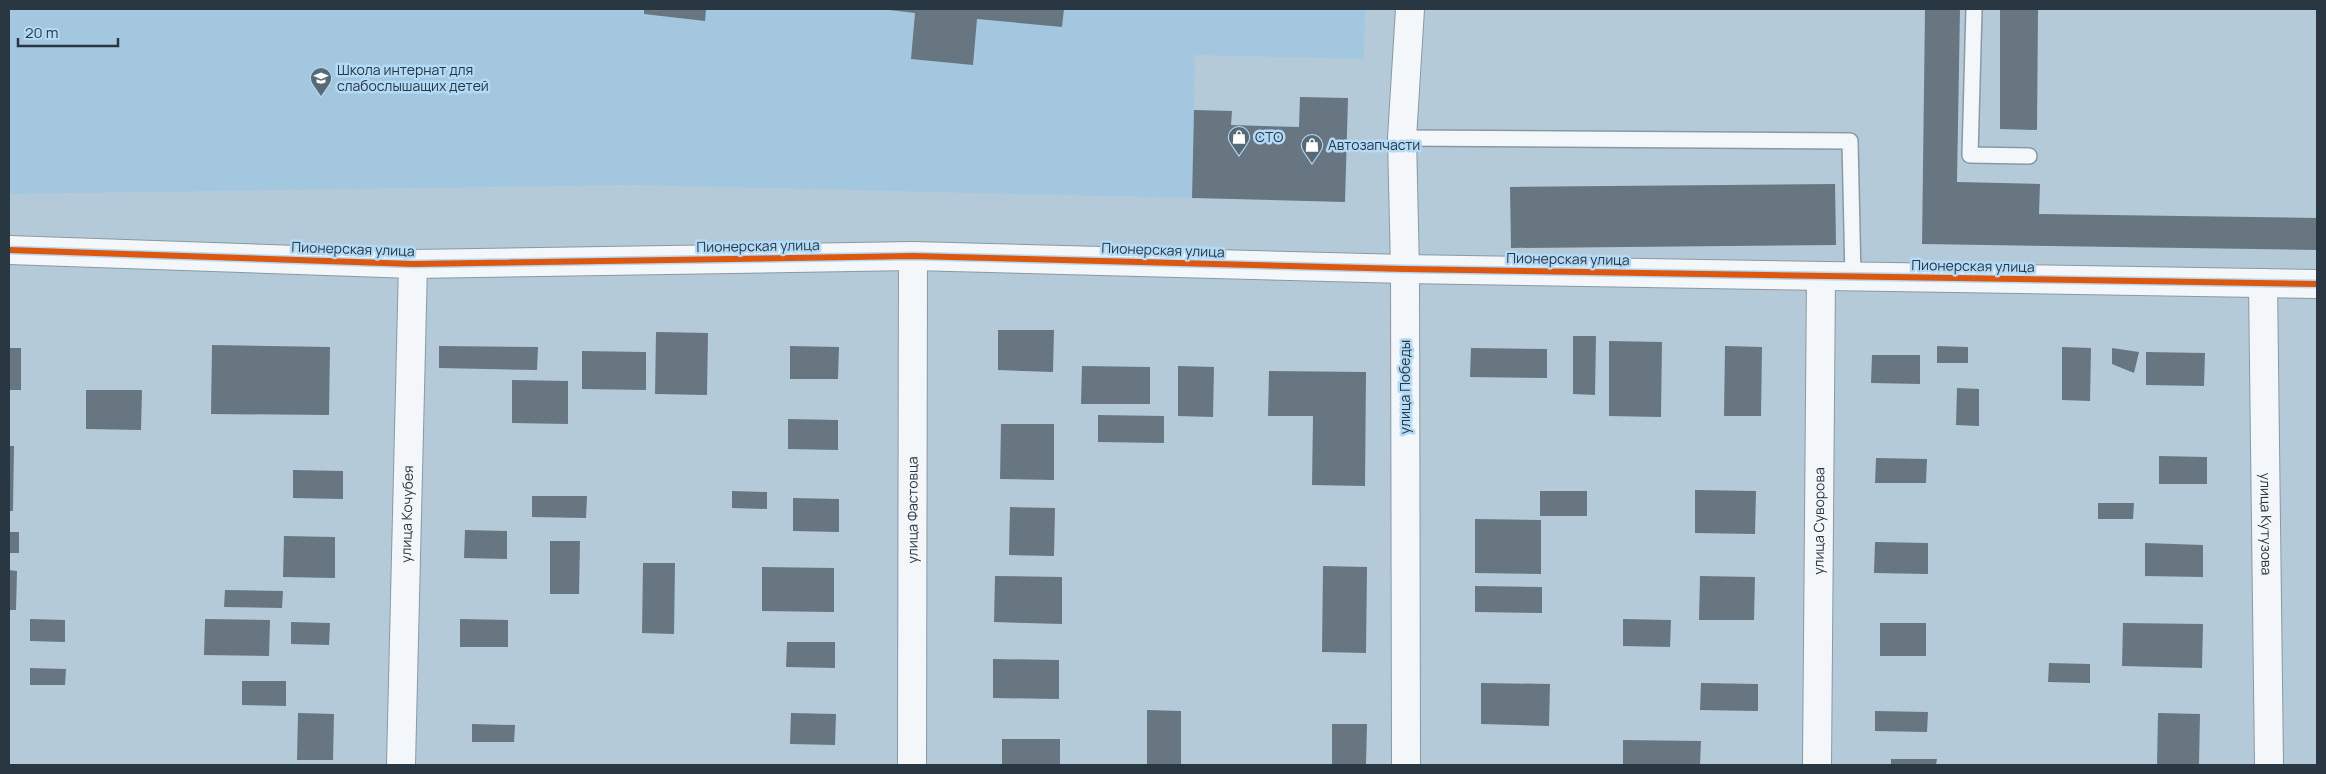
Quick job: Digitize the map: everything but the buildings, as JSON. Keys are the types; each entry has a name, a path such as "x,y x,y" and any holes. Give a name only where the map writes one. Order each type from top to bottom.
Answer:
{"street":[{"name":"улица Победы","path":"1406,765 1405,269 1402,138 1410,9"},
{"name":"Пионерская улица","path":"9,250 413,264 913,256 1405,269 2317,284"},
{"name":"улица Фастовца","path":"912,765 913,256"},
{"name":"улица Кочубея","path":"401,765 413,264"},
{"name":"улица Суворова","path":"1817,765 1821,276"},
{"name":"улица Кутузова","path":"2263,283 2269,765"}],"lane":[{"path":"1974,9 1970,155 2029,156"},
{"path":"1402,138 1850,141 1853,277"}],"shaded area":[{"path":"9,9 1365,9 1364,59 1195,55 1192,198 631,185 9,194"}],"cycle path":[{"path":"9,250 413,264 913,256 1405,269 2317,284"}],"place":[{"name":"Школа интернат для слабослышащих детей","path":"321,97"},
{"name":"СТО","path":"1239,156"},
{"name":"Автозапчасти","path":"1312,164"}]}
